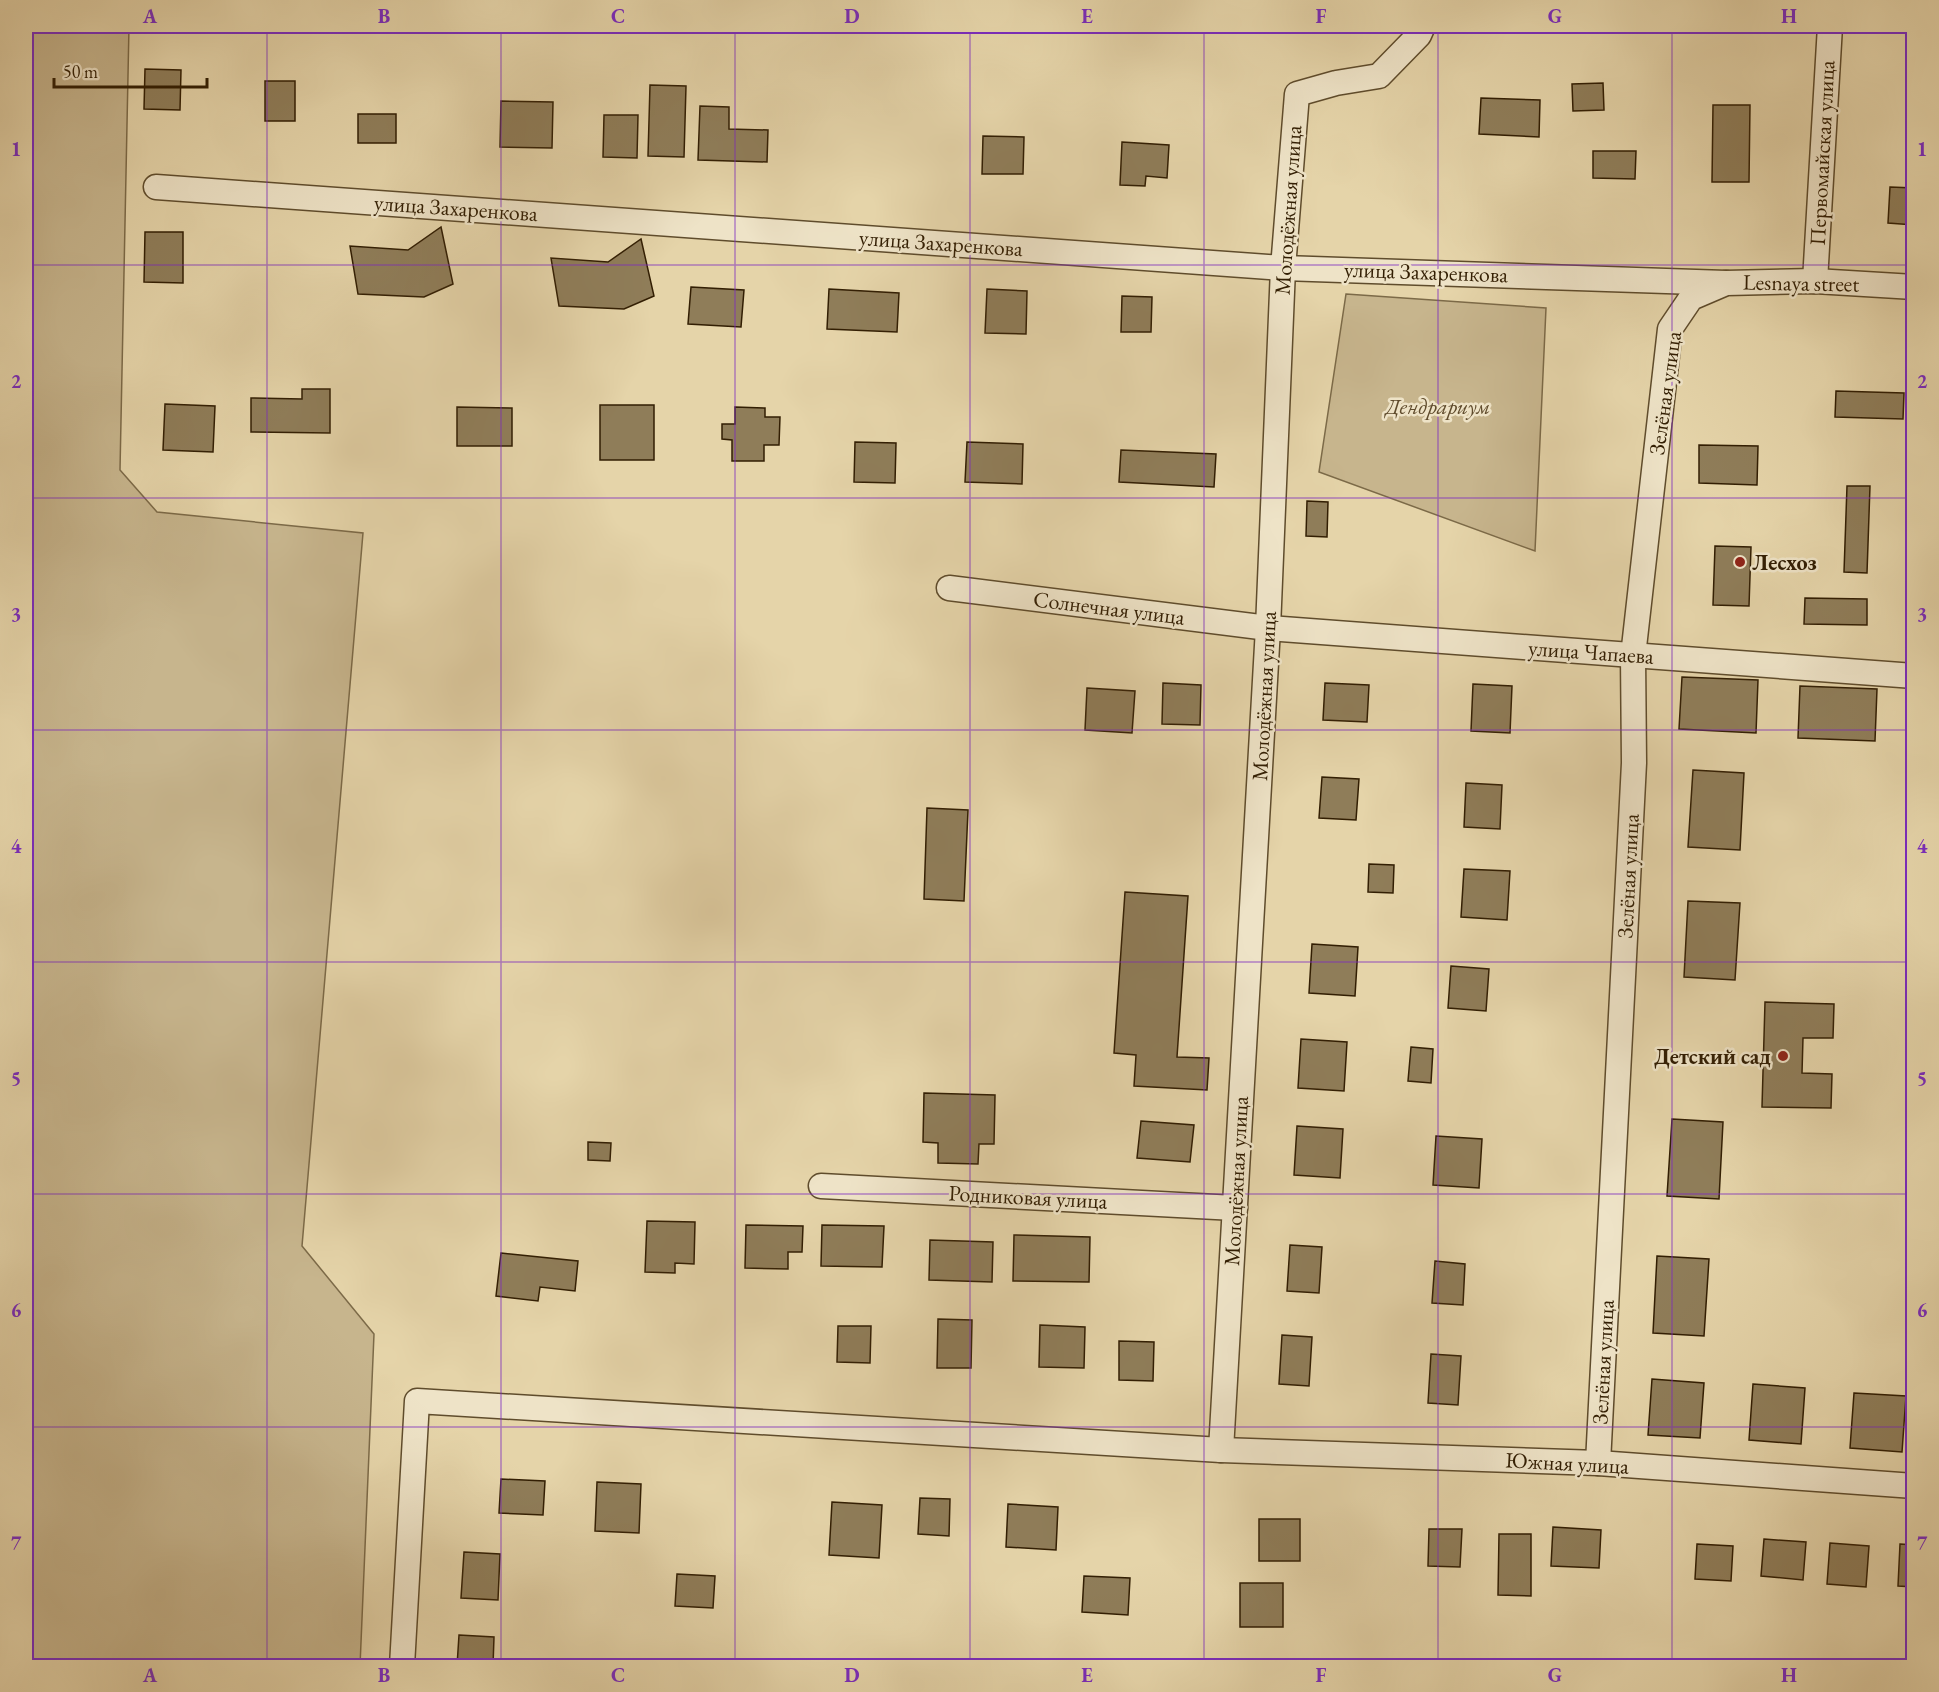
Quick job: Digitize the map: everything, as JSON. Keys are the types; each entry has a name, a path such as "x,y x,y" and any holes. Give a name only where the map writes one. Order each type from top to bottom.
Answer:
{"street":[{"name":"Молодёжная улица","path":"1221,1450 1268,628 1283,268 1297,94 1336,83 1379,76 1419,35 1423,26"},
{"name":"Первомайская улица","path":"1815,281 1830,26"},
{"name":"улица Захаренкова","path":"156,187 1283,268 1726,283"},
{"name":"Lesnaya street","path":"1691,298 1726,283 1815,281 1914,287"},
{"name":"Зелёная улица","path":"1598,1463 1634,763 1633,656 1670,329 1691,298"},
{"name":"Солнечная улица","path":"950,588 1268,628"},
{"name":"улица Чапаева","path":"1268,628 1914,676"},
{"name":"Родниковая улица","path":"821,1186 1235,1208"},
{"name":"Южная улица","path":"402,1666 417,1401 1221,1450 1598,1463 1914,1486"}],"green space":[{"path":"26,26 129,26 120,470 157,512 363,533 302,1246 374,1334 360,1666 26,1666"},
{"name":"Дендрариум","path":"1346,294 1546,308 1535,551 1319,472"}],"building":[{"path":"1233,26 1269,26 1269,29 1233,29"},
{"path":"1350,26 1385,26 1385,27 1350,29"},
{"path":"145,69 181,70 180,110 144,109"},
{"path":"265,81 295,81 295,121 265,121"},
{"path":"1603,83 1604,110 1573,111 1572,84"},
{"path":"650,85 686,86 684,157 648,156"},
{"path":"1481,98 1540,100 1539,137 1479,134"},
{"path":"501,101 553,102 552,148 500,147"},
{"path":"1713,105 1750,105 1749,182 1712,182"},
{"path":"700,106 729,107 729,129 768,130 767,162 698,160"},
{"path":"358,114 396,114 396,143 358,143"},
{"path":"604,115 638,115 637,158 603,157"},
{"path":"983,136 1024,137 1023,174 982,174"},
{"path":"1122,142 1169,145 1167,178 1146,176 1145,186 1120,185"},
{"path":"1593,151 1636,151 1635,179 1593,178"},
{"path":"1890,187 1914,188 1914,225 1888,223"},
{"path":"441,227 453,284 424,297 358,294 350,246 408,250"},
{"path":"145,232 183,232 183,283 144,282"},
{"path":"641,239 654,296 624,309 559,306 551,258 608,262"},
{"path":"691,287 744,290 741,327 688,324"},
{"path":"829,289 899,293 897,332 827,329"},
{"path":"987,289 1027,291 1026,334 985,333"},
{"path":"1122,296 1152,297 1151,332 1121,332"},
{"path":"302,389 330,389 330,433 251,432 251,398 302,399"},
{"path":"1836,391 1904,393 1903,419 1835,417"},
{"path":"165,404 215,406 213,452 163,450"},
{"path":"600,405 654,405 654,460 600,460"},
{"path":"457,407 512,408 512,446 457,446"},
{"path":"735,407 765,408 765,417 780,417 779,445 764,445 764,461 732,461 732,440 722,439 722,424 735,424"},
{"path":"855,442 896,443 895,483 854,482"},
{"path":"967,442 1023,444 1022,484 965,482"},
{"path":"1699,445 1758,446 1757,485 1699,483"},
{"path":"1121,450 1216,454 1214,487 1119,482"},
{"path":"1847,486 1870,486 1867,573 1844,572"},
{"path":"1307,501 1328,502 1327,537 1306,536"},
{"path":"1715,546 1751,547 1749,606 1713,605"},
{"path":"1805,598 1867,599 1867,625 1804,624"},
{"path":"1682,677 1758,680 1756,733 1679,729"},
{"path":"1163,683 1201,685 1200,725 1162,724"},
{"path":"1325,683 1369,685 1367,722 1323,720"},
{"path":"1473,684 1512,686 1510,733 1471,731"},
{"path":"1800,686 1877,689 1875,741 1798,738"},
{"path":"1087,688 1135,691 1132,733 1085,730"},
{"path":"1693,770 1744,773 1740,850 1688,847"},
{"path":"1322,777 1359,779 1356,820 1319,818"},
{"path":"1466,783 1502,785 1500,829 1464,827"},
{"path":"927,808 968,810 964,901 924,899"},
{"path":"1369,864 1394,865 1393,893 1368,892"},
{"path":"1464,869 1510,871 1507,920 1461,917"},
{"path":"1125,892 1188,896 1177,1057 1209,1058 1207,1090 1134,1086 1136,1055 1114,1053"},
{"path":"1688,901 1740,903 1735,980 1684,977"},
{"path":"1312,944 1358,947 1355,996 1309,993"},
{"path":"1451,966 1489,969 1486,1011 1448,1008"},
{"name":"Детский сад","path":"1765,1002 1834,1004 1833,1038 1803,1038 1802,1073 1832,1074 1831,1108 1762,1107"},
{"path":"1301,1039 1347,1042 1344,1091 1298,1088"},
{"path":"1411,1047 1433,1049 1431,1083 1408,1081"},
{"path":"924,1093 995,1095 994,1144 979,1144 978,1164 938,1163 938,1143 923,1142"},
{"path":"1672,1119 1723,1122 1719,1199 1667,1196"},
{"path":"1141,1121 1194,1125 1190,1162 1137,1158"},
{"path":"1297,1126 1343,1129 1340,1178 1294,1175"},
{"path":"1436,1136 1482,1139 1479,1188 1433,1185"},
{"path":"588,1142 611,1143 610,1161 588,1160"},
{"path":"647,1221 695,1222 694,1264 675,1263 675,1273 645,1272"},
{"path":"746,1225 803,1226 802,1252 788,1252 788,1269 745,1268"},
{"path":"822,1225 884,1226 882,1267 821,1266"},
{"path":"1014,1235 1090,1237 1089,1282 1013,1281"},
{"path":"930,1240 993,1242 992,1282 929,1280"},
{"path":"1290,1245 1322,1247 1319,1293 1287,1291"},
{"path":"501,1253 578,1261 575,1291 540,1287 538,1301 496,1296"},
{"path":"1657,1256 1709,1259 1704,1336 1653,1333"},
{"path":"1435,1261 1465,1264 1463,1305 1432,1303"},
{"path":"938,1319 972,1320 971,1368 937,1368"},
{"path":"1040,1325 1085,1327 1084,1368 1039,1367"},
{"path":"838,1326 871,1326 870,1363 837,1362"},
{"path":"1282,1335 1312,1337 1309,1386 1279,1384"},
{"path":"1119,1341 1154,1342 1153,1381 1119,1380"},
{"path":"1431,1354 1461,1356 1458,1405 1428,1403"},
{"path":"1652,1379 1704,1383 1700,1438 1648,1435"},
{"path":"1753,1384 1805,1388 1801,1444 1749,1440"},
{"path":"1854,1393 1906,1396 1902,1452 1850,1448"},
{"path":"501,1479 545,1481 543,1515 499,1513"},
{"path":"597,1482 641,1484 639,1533 595,1531"},
{"path":"920,1498 950,1499 949,1536 918,1534"},
{"path":"832,1502 882,1505 879,1558 829,1555"},
{"path":"1008,1504 1058,1507 1056,1550 1006,1547"},
{"path":"1259,1519 1300,1519 1300,1561 1259,1561"},
{"path":"1553,1527 1601,1530 1599,1568 1551,1566"},
{"path":"1429,1529 1462,1529 1460,1567 1428,1566"},
{"path":"1499,1534 1531,1534 1531,1596 1498,1595"},
{"path":"1764,1539 1806,1542 1803,1580 1761,1576"},
{"path":"1830,1543 1869,1546 1866,1587 1827,1584"},
{"path":"1697,1544 1733,1546 1731,1581 1695,1579"},
{"path":"1900,1544 1914,1545 1914,1587 1898,1586"},
{"path":"464,1552 500,1554 498,1600 461,1598"},
{"path":"677,1574 715,1576 713,1608 675,1606"},
{"path":"1084,1576 1130,1578 1128,1615 1082,1612"},
{"path":"1240,1583 1283,1583 1283,1627 1240,1627"},
{"path":"459,1635 494,1637 493,1666 457,1666"}],"place":[{"name":"Лесхоз","path":"1740,562"},
{"name":"Детский сад","path":"1783,1056"}]}
